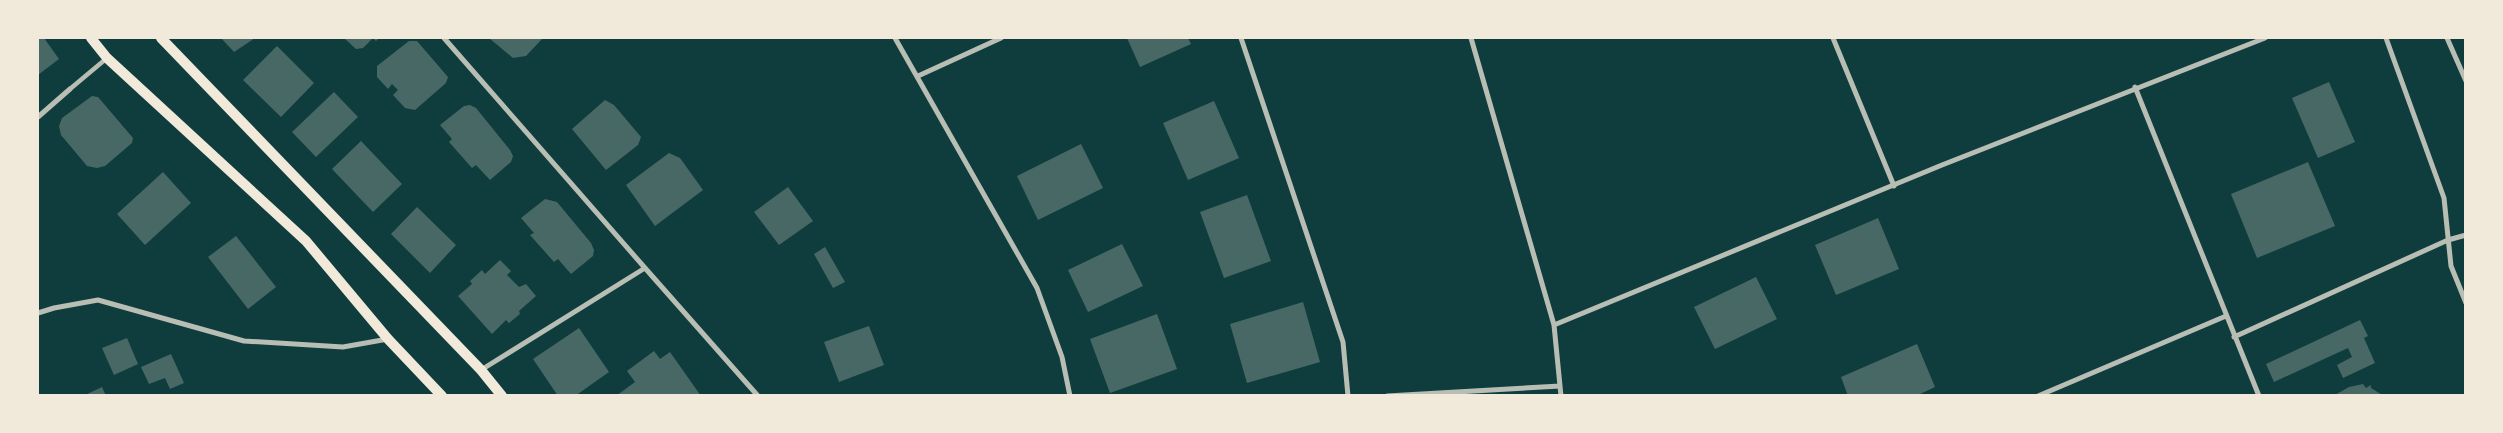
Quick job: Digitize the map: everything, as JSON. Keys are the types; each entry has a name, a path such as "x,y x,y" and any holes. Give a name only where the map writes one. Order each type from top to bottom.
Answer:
{"main road":[{"path":"91,38 107,58 306,241 388,339 442,396"},
{"path":"161,38 481,370 502,396"}],"street":[{"path":"444,38 758,396"},
{"path":"895,38 1037,288 1062,357 1070,396"},
{"path":"918,76 1001,38"},
{"path":"1241,38 1344,342 1348,396"},
{"path":"1471,38 1554,325 1561,396"},
{"path":"1832,38 1894,186"},
{"path":"1554,325 2135,88 2265,38"},
{"path":"2386,38 2444,198 2451,266 2466,303"},
{"path":"2447,38 2466,81"},
{"path":"38,117 107,58"},
{"path":"2135,88 2258,396"},
{"path":"2234,337 2448,240 2466,235"},
{"path":"481,370 645,268"},
{"path":"38,313 98,300 244,341 343,347 388,339"},
{"path":"2038,396 2226,316"},
{"path":"1387,396 1560,386"}],"building":[{"path":"38,38 44,38 59,59 38,75"},
{"path":"221,38 255,38 234,52"},
{"path":"344,38 373,38 363,48 356,49"},
{"path":"489,38 543,38 526,56 513,58"},
{"path":"1127,38 1188,38 1191,44 1140,67"},
{"path":"409,41 417,41 448,77 446,83 415,110 405,108 393,95 398,90 392,84 388,89 377,77 377,66"},
{"path":"277,46 314,83 281,117 243,80"},
{"path":"2329,82 2355,142 2318,158 2292,98"},
{"path":"334,92 358,117 316,157 292,132"},
{"path":"92,96 98,97 133,138 132,143 105,166 97,168 87,166 61,135 59,126 62,118"},
{"path":"605,100 614,105 641,137 638,145 606,170 572,129"},
{"path":"1214,101 1239,158 1188,180 1163,123"},
{"path":"470,105 476,108 513,156 511,162 490,180 476,165 472,168 449,142 452,139 440,125 464,106"},
{"path":"361,141 402,184 373,212 332,169"},
{"path":"1081,144 1103,188 1038,220 1017,176"},
{"path":"669,153 680,158 703,190 655,226 626,185"},
{"path":"2308,162 2335,226 2257,258 2231,194"},
{"path":"163,172 191,203 145,245 117,214"},
{"path":"788,187 813,221 779,245 754,212"},
{"path":"1247,195 1271,261 1224,278 1200,212"},
{"path":"545,199 557,202 591,243 594,250 593,256 571,274 558,259 554,262 530,235 534,233 521,218"},
{"path":"417,207 456,245 430,273 391,234"},
{"path":"1878,218 1899,269 1836,295 1815,245"},
{"path":"236,236 276,287 248,309 208,257"},
{"path":"1122,244 1143,286 1088,312 1068,270"},
{"path":"825,247 845,282 833,288 814,254"},
{"path":"500,260 511,271 507,275 519,287 526,284 536,296 519,311 520,314 509,323 506,320 492,334 458,296 472,284 470,281 482,270 485,274"},
{"path":"1756,277 1777,319 1715,349 1694,307"},
{"path":"1303,302 1320,362 1247,383 1230,324"},
{"path":"1157,314 1177,369 1110,393 1090,339"},
{"path":"2360,320 2368,336 2364,338 2375,363 2343,378 2337,365 2352,357 2348,348 2274,382 2266,364"},
{"path":"869,326 884,365 839,382 824,342"},
{"path":"579,328 609,372 575,396 558,396 533,359"},
{"path":"127,338 138,364 114,375 102,348"},
{"path":"1917,344 1935,387 1916,396 1848,396 1841,377"},
{"path":"654,351 660,359 670,352 701,396 616,396 635,382 627,371"},
{"path":"171,354 184,383 170,389 165,378 149,384 141,367"},
{"path":"2363,384 2366,388 2371,385 2371,388 2384,396 2333,396 2349,387"},
{"path":"102,387 106,396 83,396"}]}
